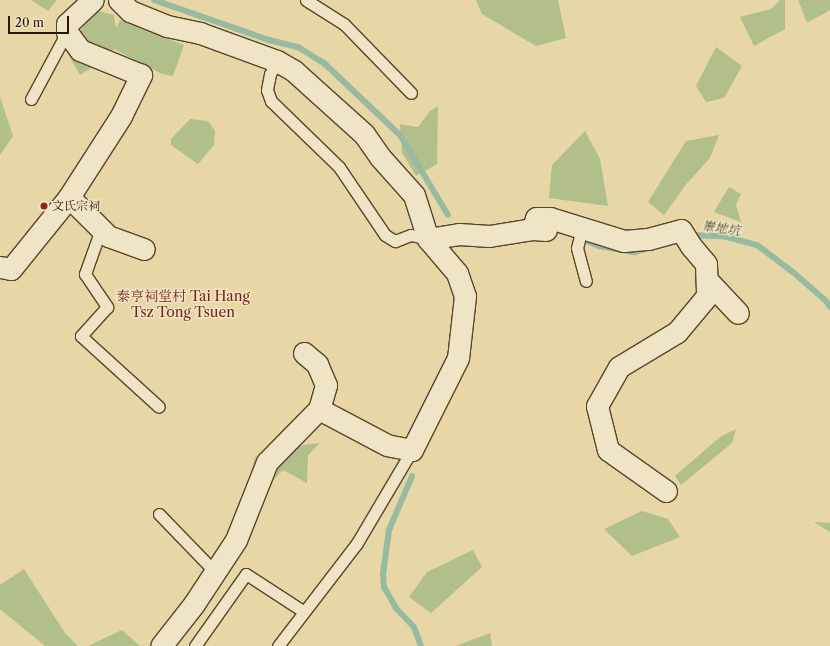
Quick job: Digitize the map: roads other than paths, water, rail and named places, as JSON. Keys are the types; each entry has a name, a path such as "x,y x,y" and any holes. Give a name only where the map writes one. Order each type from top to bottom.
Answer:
{"street":[{"path":"0,267 11,269 68,198 122,116 141,75 80,50 67,32 67,24 93,0"},
{"path":"119,0 130,11 167,26 200,33 277,61 294,71 364,134 380,157 414,194 428,239 456,273 465,296 458,358 412,450 387,445 319,409"},
{"path":"68,198 108,236 144,249"},
{"path":"533,230 536,218 550,218 624,241 648,240 682,230 706,264 707,296 677,332 619,367 597,406 608,450 666,491"},
{"path":"428,239 459,234 489,236 533,230 562,231 580,236"},
{"path":"707,280 738,313"},
{"path":"162,646 194,604 236,540 267,462 319,409 326,385 317,364 304,353"}],"lane":[{"path":"306,0 344,24 411,93"},
{"path":"31,99 67,32"},
{"path":"277,61 270,74 267,90 271,101 339,167 385,235 395,241 410,235 428,239"},
{"path":"101,229 85,274 108,307 81,336 159,407"},
{"path":"580,236 577,248 586,281"},
{"path":"278,646 303,611 357,542 412,450"},
{"path":"159,514 215,572"},
{"path":"195,646 246,574 303,611"}],"waterway":[{"path":"154,0 269,40 298,47 324,63 400,135 448,215"},
{"name":"輋地坑","path":"690,235 723,236 757,245 794,273 826,301 830,307"},
{"name":"輋地坑","path":"589,242 599,246 634,252 649,248"},
{"path":"412,476 389,530 383,574 384,587 396,608 414,627 421,646"}],"place":[{"name":"文氏宗祠","path":"44,206"}],"district":[{"name":"泰亨祠堂村 Tai Hang Tsz Tong Tsuen","path":"183,304"}]}
